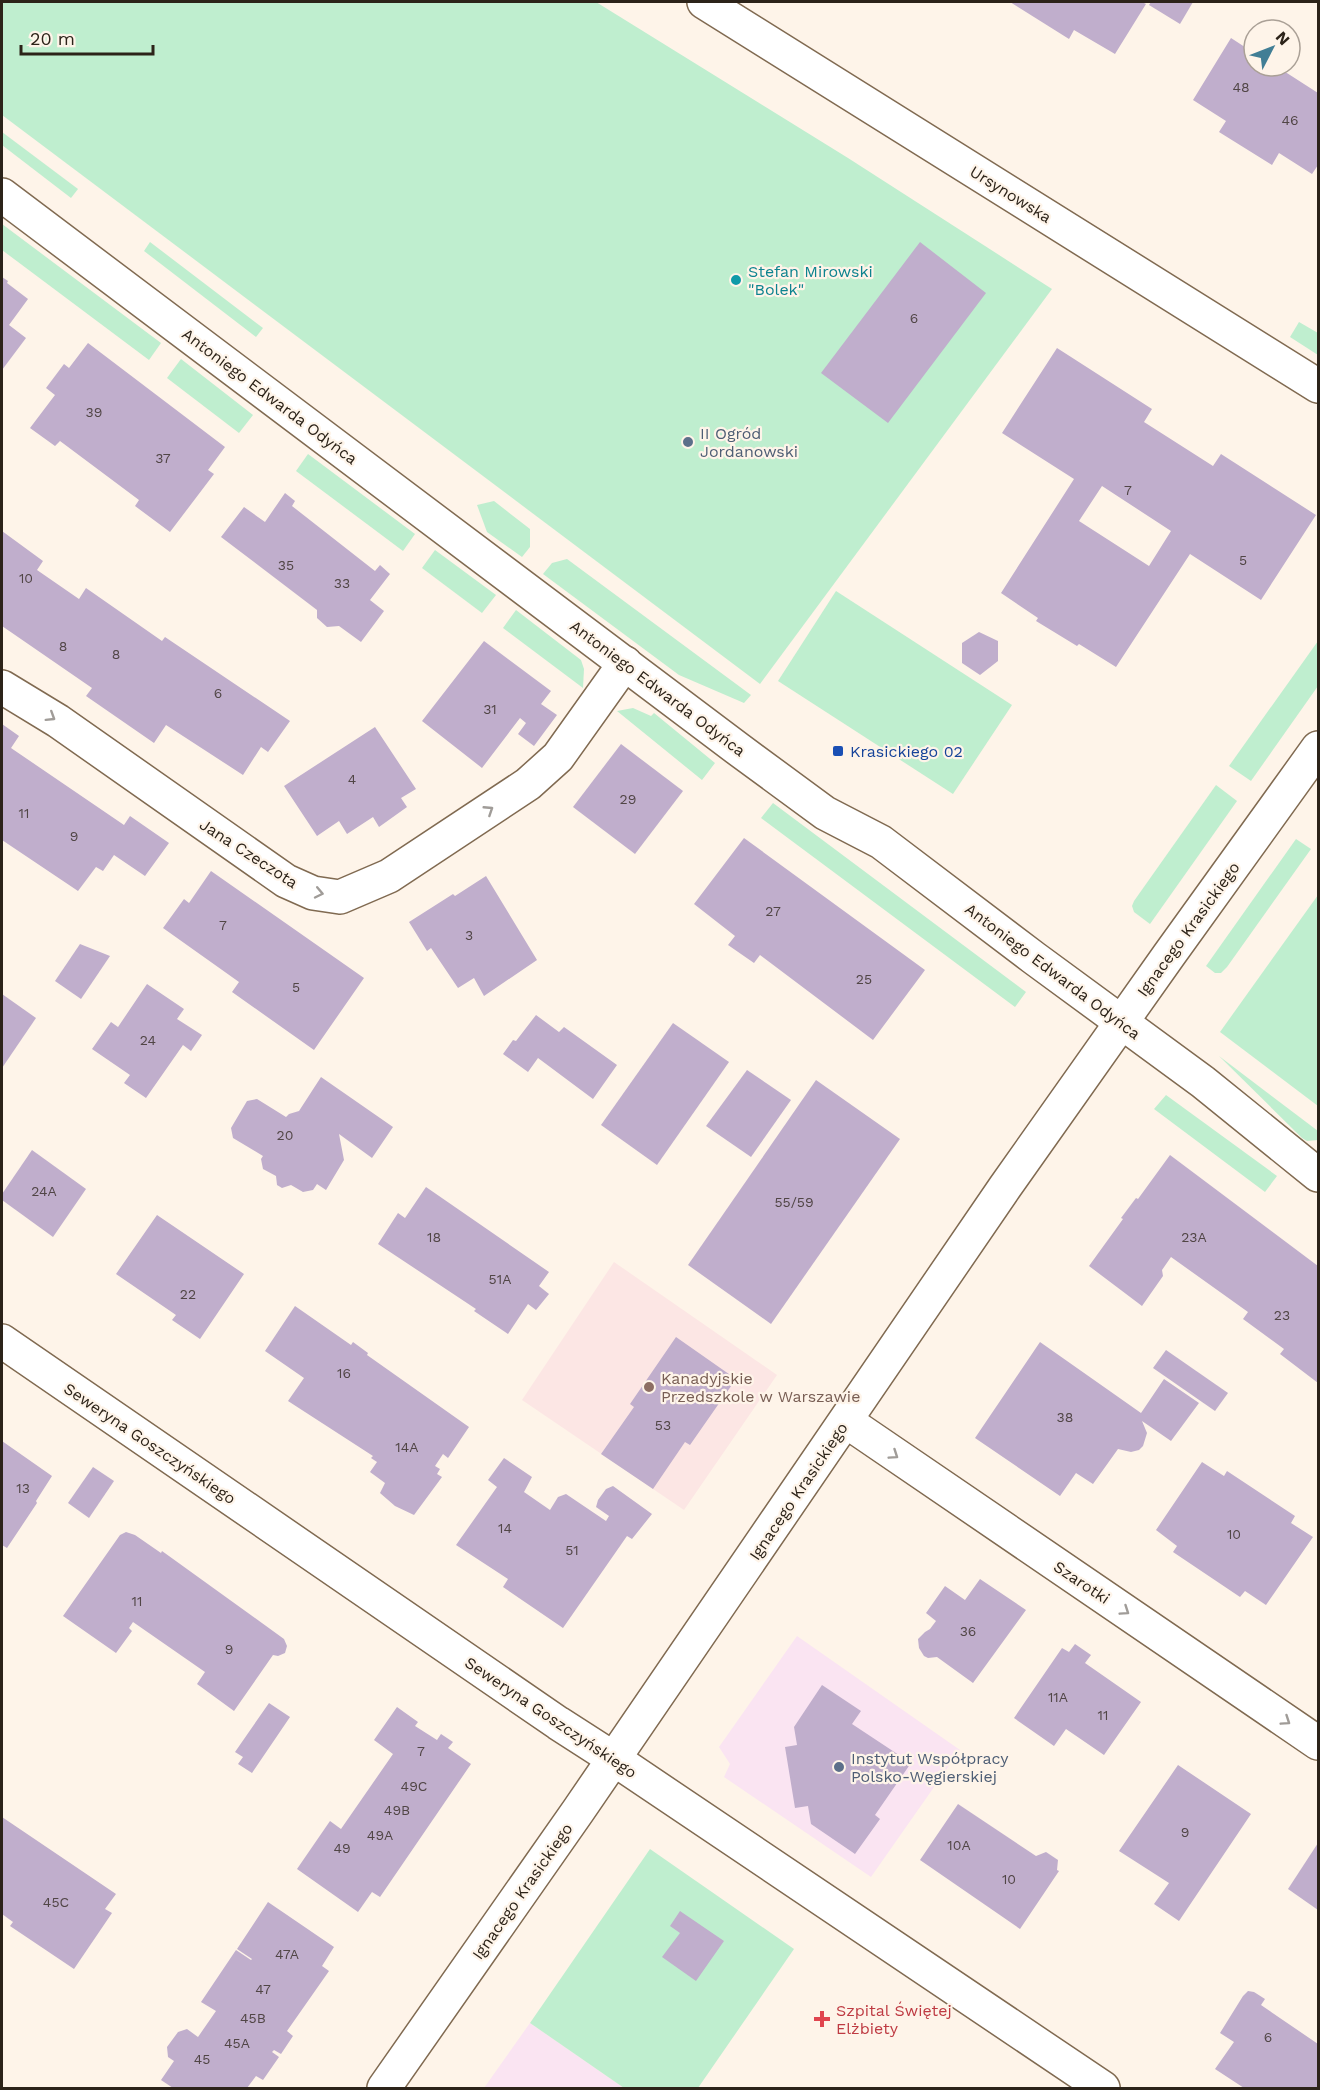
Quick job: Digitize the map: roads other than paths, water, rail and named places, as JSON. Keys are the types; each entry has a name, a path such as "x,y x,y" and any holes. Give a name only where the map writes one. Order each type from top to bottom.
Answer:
{"street":[{"name":"Ursynowska","path":"704,2 1318,386"},
{"name":"Antoniego Edwarda Odyńca","path":"2,195 825,813 881,842 1203,1082 1318,1175"},
{"name":"Jana Czeczota","path":"2,687 58,721 286,880 313,893 340,897 389,876 528,784 558,757 625,663"},
{"name":"Ignacego Krasickiego","path":"384,2088 614,1759 1005,1187 1318,748"},
{"name":"Seweryna Goszczyńskiego","path":"2,1341 558,1723 1103,2088"},
{"name":"Szarotki","path":"846,1421 1318,1743"}],"place":[{"name":"Stefan Mirowski \"Bolek\"","path":"736,280"},
{"name":"II Ogród Jordanowski","path":"688,442"},
{"name":"Krasickiego 02","path":"838,751"},
{"name":"Kanadyjskie Przedszkole w Warszawie","path":"649,1387"},
{"name":"Instytut Współpracy Polsko-Węgierskiej","path":"839,1767"},
{"name":"Szpital Świętej Elżbiety","path":"822,2019"}]}
